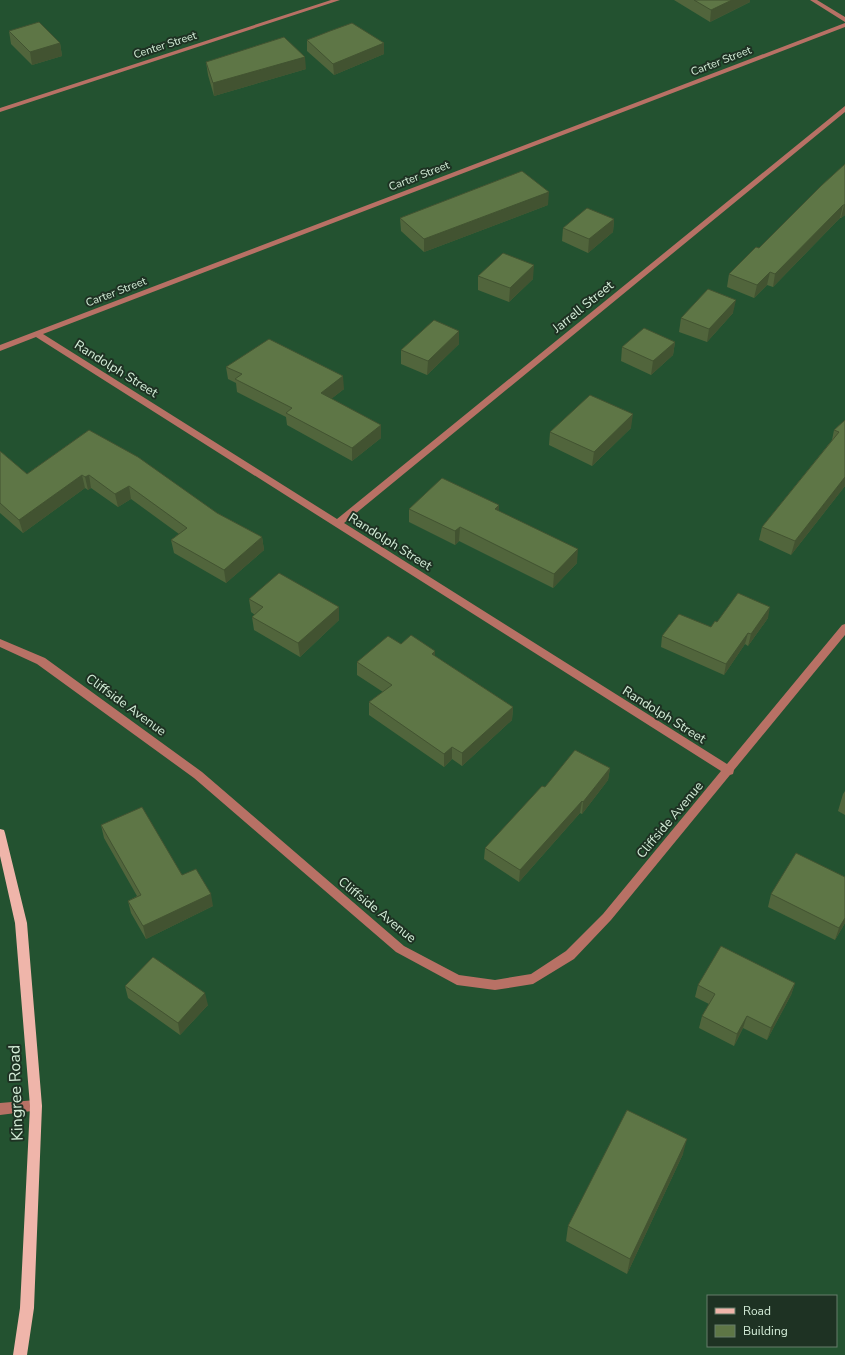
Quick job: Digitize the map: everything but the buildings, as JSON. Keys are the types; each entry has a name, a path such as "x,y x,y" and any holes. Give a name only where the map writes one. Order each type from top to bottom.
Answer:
{"main road":[{"name":"Kingree Road","path":"0,833 21,923 36,1106 26,1308 20,1355"}],"street":[{"name":"Center Street","path":"0,110 337,0"},
{"path":"814,0 845,20"},
{"name":"Carter Street","path":"0,348 845,25"},
{"name":"Jarrell Street","path":"337,524 845,108"},
{"name":"Randolph Street","path":"37,334 729,771"},
{"name":"Cliffside Avenue","path":"0,643 41,660 198,775 400,949 457,980 495,985 533,979 570,955 608,917 845,628"},
{"path":"0,1109 36,1106"}]}
